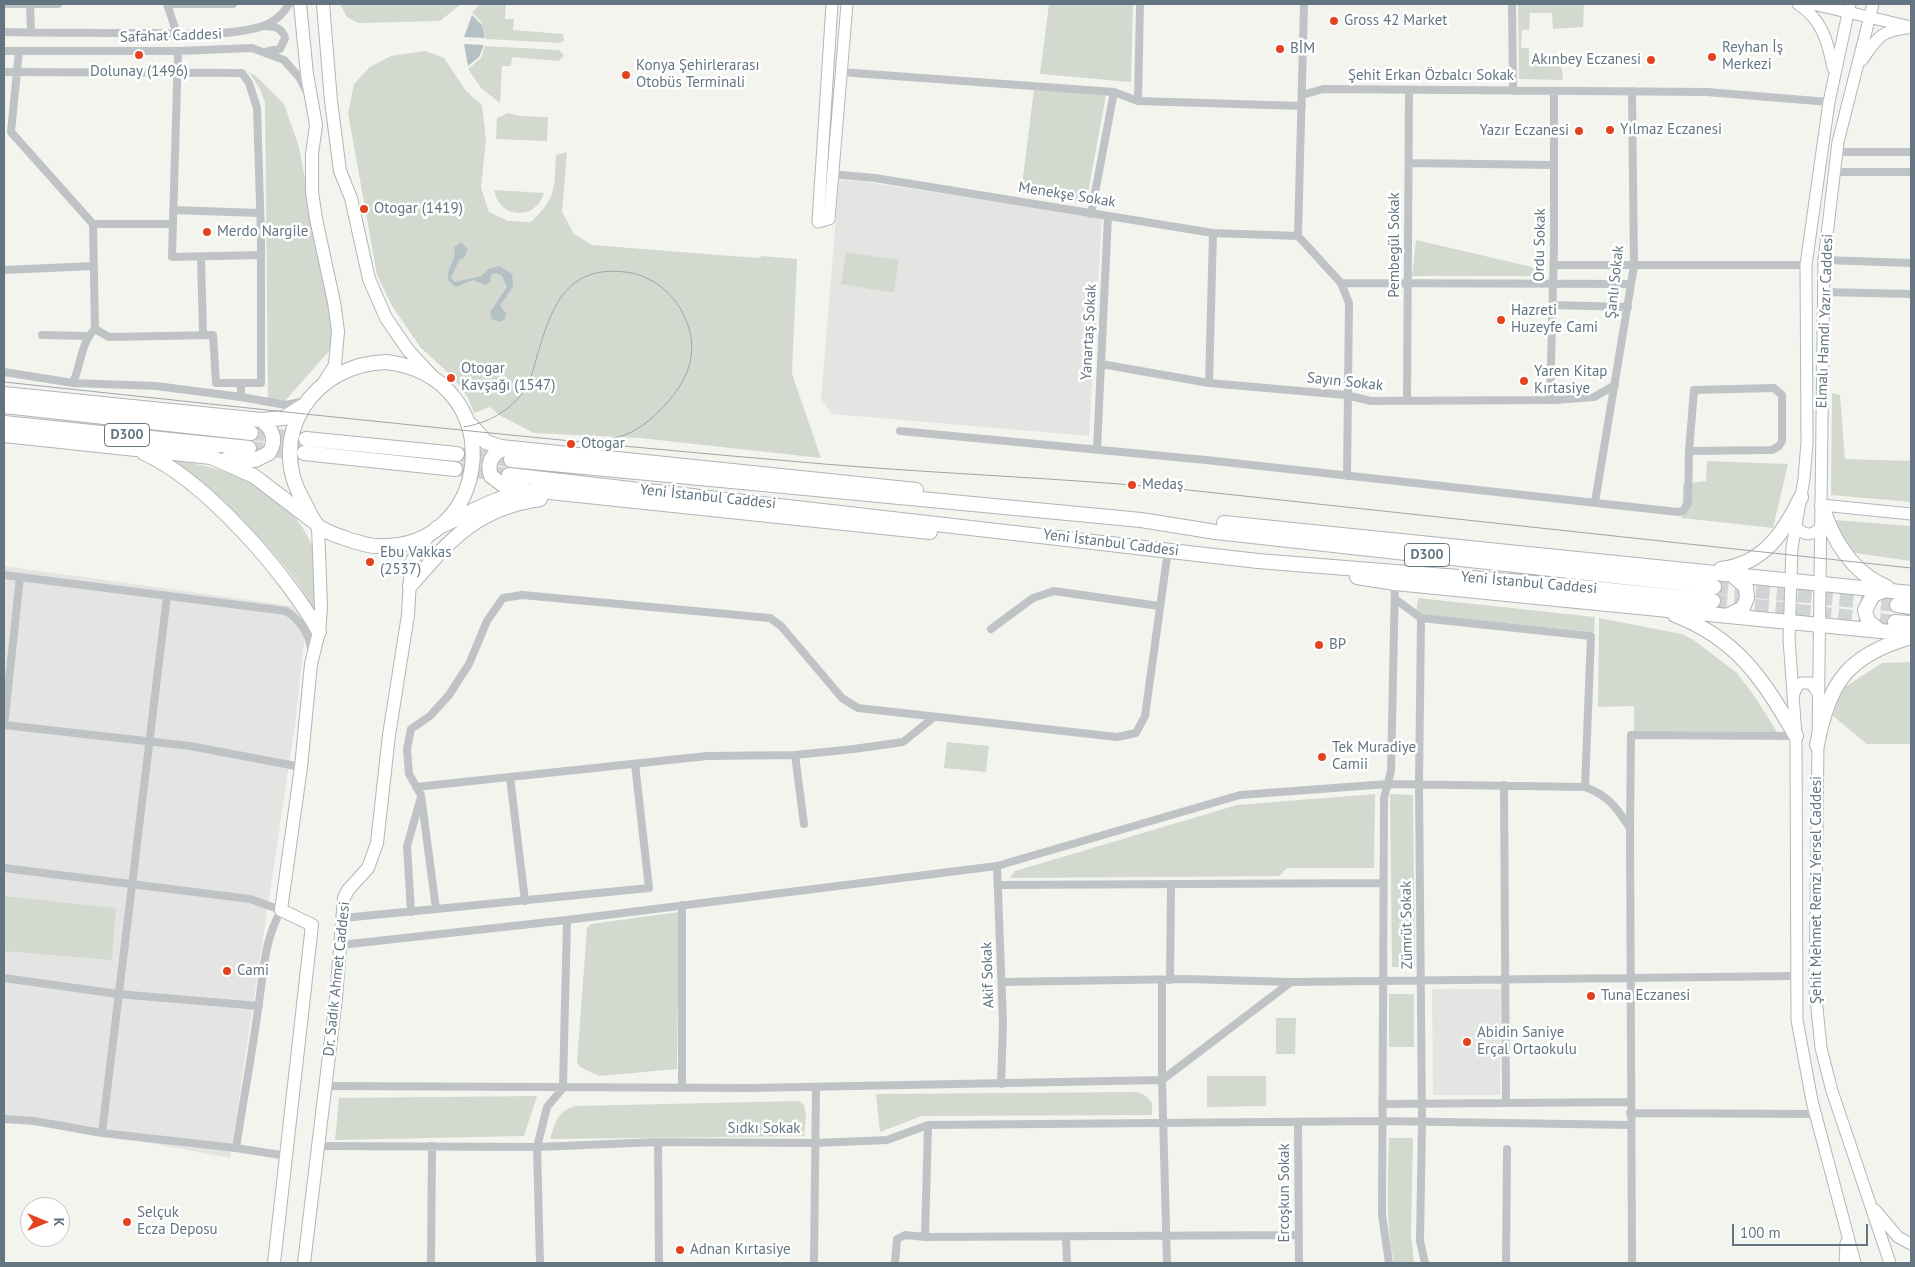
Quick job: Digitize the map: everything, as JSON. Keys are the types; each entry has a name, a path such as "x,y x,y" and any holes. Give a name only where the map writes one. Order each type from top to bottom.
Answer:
{"highway":[{"path":"4,394 260,420 284,418 306,402 323,384 342,371 376,362 410,366 435,379 453,396 468,421 473,446 470,481 457,507 434,530"},
{"path":"306,402 294,427 290,458 297,488 316,524"},
{"path":"4,406 251,433"},
{"path":"4,435 239,461 265,457 272,449 273,439 270,429 260,420"},
{"name":"Yeni İstanbul Caddesi","path":"468,421 486,442 512,454 942,493 989,500 1015,508 1141,520 1216,532 1714,594 1571,586 1258,561 510,475"},
{"name":"D300","path":"4,423 249,448"},
{"path":"306,439 457,454"},
{"path":"132,449 151,456 171,468 224,514 279,572 309,613 319,632"},
{"path":"512,454 500,451 492,456 489,466 494,479 503,485 601,498 952,534 988,535 1011,532"},
{"path":"304,453 455,469"},
{"path":"212,457 254,476 316,524 362,544 377,546 409,542 493,500 518,493 540,491"},
{"path":"1697,571 1735,567 1760,556 1780,533 1801,497"},
{"path":"410,586 459,533 483,517 525,502 601,498"},
{"path":"1822,505 1834,536 1855,566 1878,583 1907,592"},
{"path":"1141,520 1220,523 1907,592"},
{"path":"1258,561 1395,583 1820,625 1911,636"},
{"path":"1726,616 1740,611 1748,598 1746,586 1732,575"},
{"path":"1882,632 1868,621 1865,610 1872,595 1885,590"},
{"path":"1897,605 1911,607"},
{"path":"1658,609 1705,629 1739,654 1764,682 1796,736"},
{"path":"1895,622 1911,623"},
{"path":"1817,744 1828,699 1844,674 1878,649 1911,636"}],"main road":[{"path":"300,4 316,125 312,154 312,192 338,331 335,366 323,384"},
{"path":"323,4 331,101 340,171 351,198 369,279 386,318 408,350 435,379"},
{"path":"832,4 818,222 829,219 831,174 847,4"},
{"path":"1798,4 1806,8 1826,35 1834,76"},
{"path":"1812,4 1849,7 1870,16 1911,28"},
{"name":"Elmalı Hamdi Yazır Caddesi","path":"1820,625 1824,260 1837,152 1873,4"},
{"name":"Elmalı Hamdi Yazır Caddesi","path":"1789,622 1790,580 1807,442 1806,266 1829,102 1849,7"},
{"path":"1857,68 1879,36 1891,30 1911,28"},
{"path":"1822,505 1911,514"},
{"path":"281,910 301,767 311,664 319,632 316,524"},
{"path":"1796,524 1800,531 1808,534 1816,532 1822,524"},
{"name":"Dr. Sadık Ahmet Caddesi","path":"304,1263 341,945 344,898 348,890 368,868 377,843 387,752 408,615 412,561 434,530"},
{"name":"Şehit Mehmet Remzi Yersel Caddesi","path":"1789,622 1796,736 1797,1020 1815,1114 1855,1263"},
{"name":"Şehit Mehmet Remzi Yersel Caddesi","path":"1820,625 1814,988 1821,1048 1832,1091 1890,1263"},
{"path":"1793,697 1797,686 1806,682 1815,687 1818,693"},
{"name":"Dr. Sadık Ahmet Caddesi","path":"274,1263 288,1156 312,925 281,910"},
{"path":"1872,1206 1898,1237 1911,1244"},
{"path":"1845,1263 1846,1234"}],"street":[{"path":"4,4 58,4"},
{"path":"30,4 31,32"},
{"path":"177,34 168,4 233,4"},
{"name":"Safahat Caddesi","path":"4,32 177,34 240,30 264,26 281,15 289,4"},
{"path":"1138,101 1140,4"},
{"path":"1304,4 1298,236 1341,283 1349,303 1346,476"},
{"path":"1512,4 1513,91"},
{"path":"261,49 275,51 280,49 285,38 278,28 264,26"},
{"name":"Safahat Caddesi","path":"4,51 178,52 242,47 261,49 284,60 293,68 312,104"},
{"path":"19,51 8,132 93,224 95,328 87,336 80,369 73,383"},
{"path":"178,52 172,257 261,255"},
{"path":"4,72 242,73 250,82 257,108 261,255 261,383 216,383 214,334 108,337 95,328"},
{"path":"840,72 1114,92 1138,101 1302,106"},
{"name":"Şehit Erkan Özbalcı Sokak","path":"1302,95 1323,89 1632,91 1707,92 1829,102"},
{"name":"Pembegül Sokak","path":"1407,401 1409,90"},
{"name":"Ordu Sokak","path":"1550,400 1554,266 1554,91"},
{"name":"Şanlı Sokak","path":"1595,502 1634,266 1632,91"},
{"path":"1091,214 1114,92"},
{"path":"1837,152 1911,152"},
{"path":"1409,163 1554,164"},
{"path":"1834,172 1911,172"},
{"name":"Menekşe Sokak","path":"831,174 875,178 1213,233 1298,236"},
{"path":"173,210 260,213"},
{"name":"Yanartaş Sokak","path":"1097,449 1108,216"},
{"path":"93,224 173,224"},
{"path":"1209,383 1213,233"},
{"path":"201,257 203,335"},
{"path":"1824,260 1911,263"},
{"path":"4,270 94,266"},
{"path":"1554,266 1806,266"},
{"path":"1341,283 1553,282 1631,284"},
{"path":"1823,292 1911,294"},
{"path":"1552,305 1628,307"},
{"path":"42,334 87,336"},
{"name":"Sayın Sokak","path":"1101,364 1209,383 1346,395 1371,401 1550,400 1594,397 1615,385"},
{"path":"4,372 73,383 156,386 286,405 306,402"},
{"path":"240,383 241,397"},
{"path":"900,431 1097,449 1683,511 1688,503 1690,451 1694,390 1774,388 1779,390 1782,395 1782,441 1779,446 1772,450 1690,451"},
{"path":"436,909 421,796 409,774 407,749 411,729 430,716 449,695 470,664 488,621 503,598 522,595 770,618 781,626 842,698 858,708 933,718 1117,737 1136,733 1145,716 1168,550"},
{"path":"4,574 286,612 296,618 311,641 311,664"},
{"path":"20,577 4,726 190,746 301,767"},
{"name":"Zümrüt Sokak","path":"1389,1263 1382,1215 1382,883 1384,798 1391,771 1395,583"},
{"path":"991,629 1033,598 1054,591 1159,606"},
{"path":"102,1133 167,596"},
{"path":"1395,599 1421,618 1591,636 1585,787"},
{"name":"Zümrüt Sokak","path":"1421,618 1419,784 1422,1122 1420,1241 1425,1263"},
{"path":"416,787 707,756 795,755 903,742 933,718"},
{"path":"1632,1263 1630,1125 1631,735 1796,736"},
{"path":"795,755 804,824"},
{"path":"343,918 649,888 634,764"},
{"path":"510,777 525,901"},
{"path":"341,945 567,920 997,866 1240,795 1388,784 1585,787 1601,793 1617,808 1630,828"},
{"path":"1504,785 1506,1103"},
{"path":"411,912 407,846 421,796"},
{"name":"Akif Sokak","path":"997,866 1003,1023 1001,1084"},
{"path":"4,868 250,899 281,910 270,930 261,975 259,1006 236,1148"},
{"path":"998,885 1382,883"},
{"path":"1167,1263 1162,1080 1171,885"},
{"path":"682,905 682,1088"},
{"path":"540,1263 537,1147 547,1107 563,1088 567,920"},
{"path":"1002,982 1166,980 1291,982 1796,976"},
{"path":"4,978 118,994 259,1006"},
{"path":"325,1086 682,1088 1162,1080 1291,982"},
{"path":"814,1263 816,1087"},
{"path":"1382,1104 1630,1102"},
{"path":"1630,1113 1815,1114"},
{"path":"4,1118 34,1121 102,1133 236,1148 288,1156"},
{"name":"Sıdkı Sokak","path":"318,1146 537,1147 658,1142 887,1140 928,1125 1298,1122 1630,1125"},
{"name":"Ercoşkun Sokak","path":"1298,1122 1299,1263"},
{"path":"925,1237 928,1125"},
{"path":"658,1142 659,1263"},
{"path":"431,1263 432,1146"},
{"path":"1506,1263 1507,1149"},
{"path":"895,1263 897,1239 905,1235 925,1237 1166,1237 1299,1235"},
{"path":"1066,1237 1067,1263"}],"shaded area":[{"path":"340,4 461,4 440,21 358,23 347,17"},
{"path":"480,4 506,4 505,19 514,19 513,30 563,34 564,41 560,43 486,39 481,22 472,12"},
{"path":"1049,4 1133,4 1131,82 1040,74"},
{"path":"1518,4 1584,4 1583,27 1553,29 1552,13 1530,13 1529,30 1522,30 1521,48 1529,48 1529,65 1558,63 1562,70 1563,80 1519,79"},
{"path":"472,15 482,25 485,38 464,37"},
{"path":"464,44 484,45 479,57 468,66"},
{"path":"485,46 559,50 564,55 559,61 512,57 511,66 502,66 500,103 481,88 468,69 481,58"},
{"path":"425,51 444,58 466,91 482,105 486,140 481,188 489,212 508,221 531,222 550,199 554,185 556,155 567,152 562,212 574,234 592,245 757,258 763,256 797,259 792,374 821,458 640,438 534,433 499,415 490,407 474,413 468,398 453,377 421,348 392,306 377,275 348,113 354,84 370,67 391,56"},
{"path":"249,72 257,77 284,104 299,147 333,329 330,350 284,402 268,400 265,103 260,89"},
{"path":"1034,89 1106,95 1086,204 1021,193"},
{"path":"508,113 520,116 548,117 547,141 496,139 497,118"},
{"path":"839,180 861,181 1102,218 1089,436 832,414 821,399"},
{"path":"494,190 544,193 540,202 534,208 518,213 503,207 497,200"},
{"path":"1416,240 1532,267 1545,276 1412,276"},
{"path":"461,242 468,249 464,258 459,260 451,278 455,282 481,276 489,269 499,266 512,274 513,286 500,306 506,313 505,319 500,322 492,319 490,312 507,287 502,276 496,273 491,275 490,282 486,285 473,280 456,287 448,280 455,252 454,247"},
{"path":"846,252 899,260 894,293 841,284"},
{"path":"1832,393 1840,395 1845,459 1911,461 1911,502 1831,495"},
{"path":"171,460 193,463 236,476 257,486 276,499 292,514 305,532 315,553 318,574 316,614 306,595 273,552 209,489"},
{"path":"1707,461 1788,464 1773,528 1682,518 1683,484 1706,481"},
{"path":"1835,520 1911,526 1911,561 1855,553 1834,524"},
{"path":"4,566 292,606 306,625 295,725 230,1158 4,1116"},
{"path":"1418,598 1595,617 1594,632 1416,614"},
{"path":"1599,618 1682,634 1695,641 1737,673 1777,732 1634,731 1634,706 1598,707"},
{"path":"1911,662 1911,744 1867,744 1833,716 1842,689 1882,663"},
{"path":"947,742 989,746 986,772 944,768"},
{"path":"1375,794 1374,868 1287,868 1279,876 1010,878 1015,871 1237,805"},
{"path":"1390,794 1413,795 1415,967 1392,967"},
{"path":"4,896 116,908 112,960 4,951"},
{"path":"679,912 677,1069 599,1076 580,1067 577,1062 587,928 591,924"},
{"name":"Abidin Saniye Erçal Ortaokulu","path":"1432,989 1501,989 1500,1095 1433,1095"},
{"path":"1389,994 1414,994 1414,1047 1389,1047"},
{"path":"1276,1018 1296,1018 1295,1054 1276,1054"},
{"path":"1207,1076 1266,1076 1266,1106 1207,1107"},
{"path":"1137,1092 1146,1096 1152,1103 1152,1115 922,1116 880,1132 876,1094"},
{"path":"537,1096 524,1136 335,1140 339,1098"},
{"path":"798,1101 804,1105 806,1115 804,1136 550,1139 561,1114 576,1106"},
{"path":"1389,1138 1413,1138 1411,1235 1414,1263 1394,1263 1391,1248 1388,1217"}],"tunnel":[{"path":"251,433 303,439"},
{"path":"249,448 301,453"},
{"path":"457,454 511,460"},
{"path":"455,469 509,475"},
{"path":"1714,587 1897,605"},
{"path":"1713,601 1895,622"}],"tram line":[{"path":"464,427 498,415 524,391 548,322 555,307 574,283 588,276 605,272 633,273 657,284 675,301 687,324 692,353 684,379 676,392 655,415 644,425 632,432 619,437 605,439"},
{"path":"4,382 619,446 869,467 1179,489 1911,568"}],"place":[{"name":"Gross 42 Market","path":"1334,21"},
{"name":"BİM","path":"1280,49"},
{"name":"Dolunay (1496)","path":"139,55"},
{"name":"Reyhan İş Merkezi","path":"1712,57"},
{"name":"Akınbey Eczanesi","path":"1651,60"},
{"name":"Konya Şehirlerarası Otobüs Terminali","path":"626,75"},
{"name":"Yılmaz Eczanesi","path":"1610,130"},
{"name":"Yazır Eczanesi","path":"1579,131"},
{"name":"Otogar (1419)","path":"364,209"},
{"name":"Merdo Nargile","path":"207,232"},
{"name":"Hazreti Huzeyfe Cami","path":"1501,320"},
{"name":"Otogar Kavşağı (1547)","path":"451,378"},
{"name":"Yaren Kitap Kırtasiye","path":"1524,381"},
{"name":"Otogar","path":"571,444"},
{"name":"Medaş","path":"1132,485"},
{"name":"Ebu Vakkas (2537)","path":"370,562"},
{"name":"BP","path":"1319,645"},
{"name":"Tek Muradiye Camii","path":"1322,757"},
{"name":"Cami","path":"227,971"},
{"name":"Tuna Eczanesi","path":"1591,996"},
{"name":"Abidin Saniye Erçal Ortaokulu","path":"1467,1042"},
{"name":"Selçuk Ecza Deposu","path":"127,1222"},
{"name":"Adnan Kırtasiye","path":"680,1250"}]}
